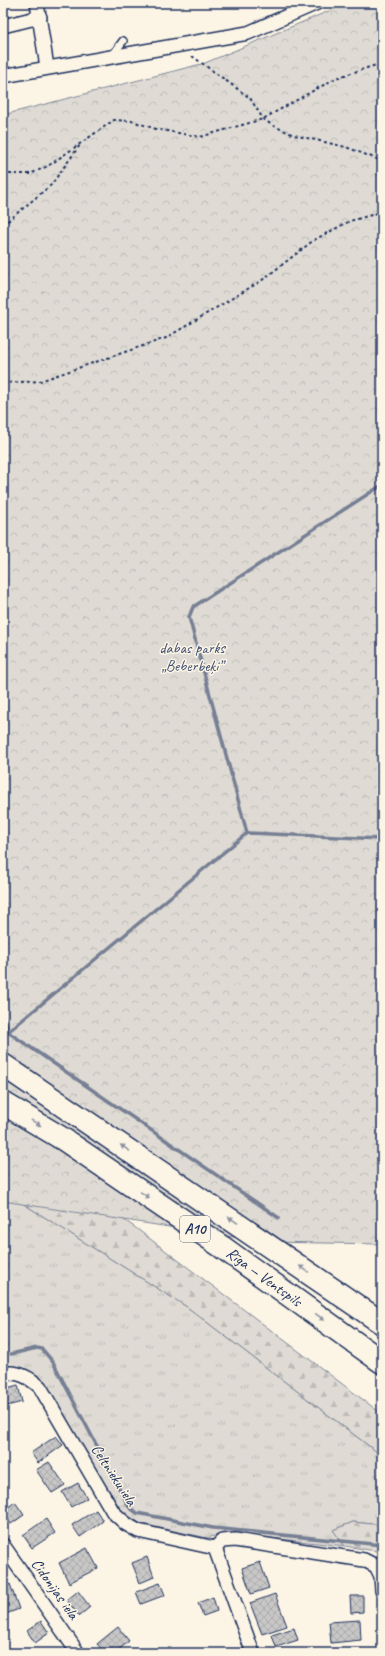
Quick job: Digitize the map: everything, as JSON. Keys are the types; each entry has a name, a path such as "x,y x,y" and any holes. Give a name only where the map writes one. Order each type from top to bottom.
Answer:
{"highway":[{"name":"Rīga — Ventspils","path":"3,1065 382,1323"},
{"name":"Rīga — Ventspils","path":"3,1103 63,1139 222,1247 382,1362"}],"street":[{"path":"38,3 47,67"},
{"path":"3,76 47,67 248,34 303,6 317,3"},
{"path":"3,26 40,17"},
{"name":"Celtnieku iela","path":"3,1374 17,1373 28,1376 40,1387 113,1512 126,1524 138,1530 216,1548"},
{"path":"253,1653 216,1548 222,1540 235,1540 364,1560 376,1566 382,1576 382,1591"},
{"name":"Cidonijas iela","path":"3,1545 78,1653"}],"lane":[{"path":"112,56 123,41"}],"path":[{"path":"176,46 229,81 250,98 263,119 272,125 294,135 346,147 382,160"},
{"path":"3,174 30,174 48,166 114,120 132,121 156,129 200,137 263,119 336,78 382,63"},
{"path":"3,225 51,185 82,142"},
{"path":"3,384 40,381 166,338 261,281 314,240 350,221 382,212"}],"green space":[{"name":"dabas parks „Beberbeķi”","path":"348,3 382,3 382,1244 265,1242 3,1201 3,115 205,63"},
{"path":"3,1139 133,1226 382,1414 382,1456 187,1307 3,1191"},
{"path":"3,1191 187,1307 382,1456 382,1525 353,1522 333,1530 345,1546 224,1533 208,1538 141,1524 122,1511 37,1376 12,1369 3,1359"},
{"path":"353,1522 382,1525 382,1552 345,1546 333,1530"}],"building":[{"path":"18,1385 22,1402 3,1407 3,1389"},
{"path":"56,1436 63,1445 38,1463 31,1453"},
{"path":"49,1462 65,1485 52,1493 36,1470"},
{"path":"78,1483 87,1498 71,1507 62,1492"},
{"path":"15,1502 24,1515 11,1524 3,1511"},
{"path":"96,1510 103,1521 80,1537 72,1525"},
{"path":"46,1519 55,1533 32,1548 23,1535"},
{"path":"87,1548 98,1568 69,1583 59,1563"},
{"path":"147,1557 154,1577 140,1583 132,1563"},
{"path":"260,1562 269,1588 251,1594 242,1568"},
{"path":"160,1583 165,1595 141,1604 136,1592"},
{"path":"10,1584 19,1609 3,1615 3,1587"},
{"path":"78,1591 90,1607 79,1616 67,1600"},
{"path":"275,1594 287,1626 262,1634 250,1603"},
{"path":"350,1596 363,1596 363,1612 351,1613"},
{"path":"213,1597 217,1611 203,1616 198,1603"},
{"path":"360,1620 361,1640 331,1643 329,1622"},
{"path":"41,1621 49,1633 35,1643 27,1631"},
{"path":"118,1627 129,1641 115,1653 105,1653 97,1644"},
{"path":"294,1628 298,1640 276,1647 272,1635"}],"waterway":[{"path":"247,833 189,617 193,607 382,485"},
{"path":"8,1032 247,833 382,839"},
{"path":"3,1012 8,1032 279,1218"},
{"path":"11,1354 37,1348 42,1349 53,1362 129,1507 137,1513 213,1528 382,1545"}]}
